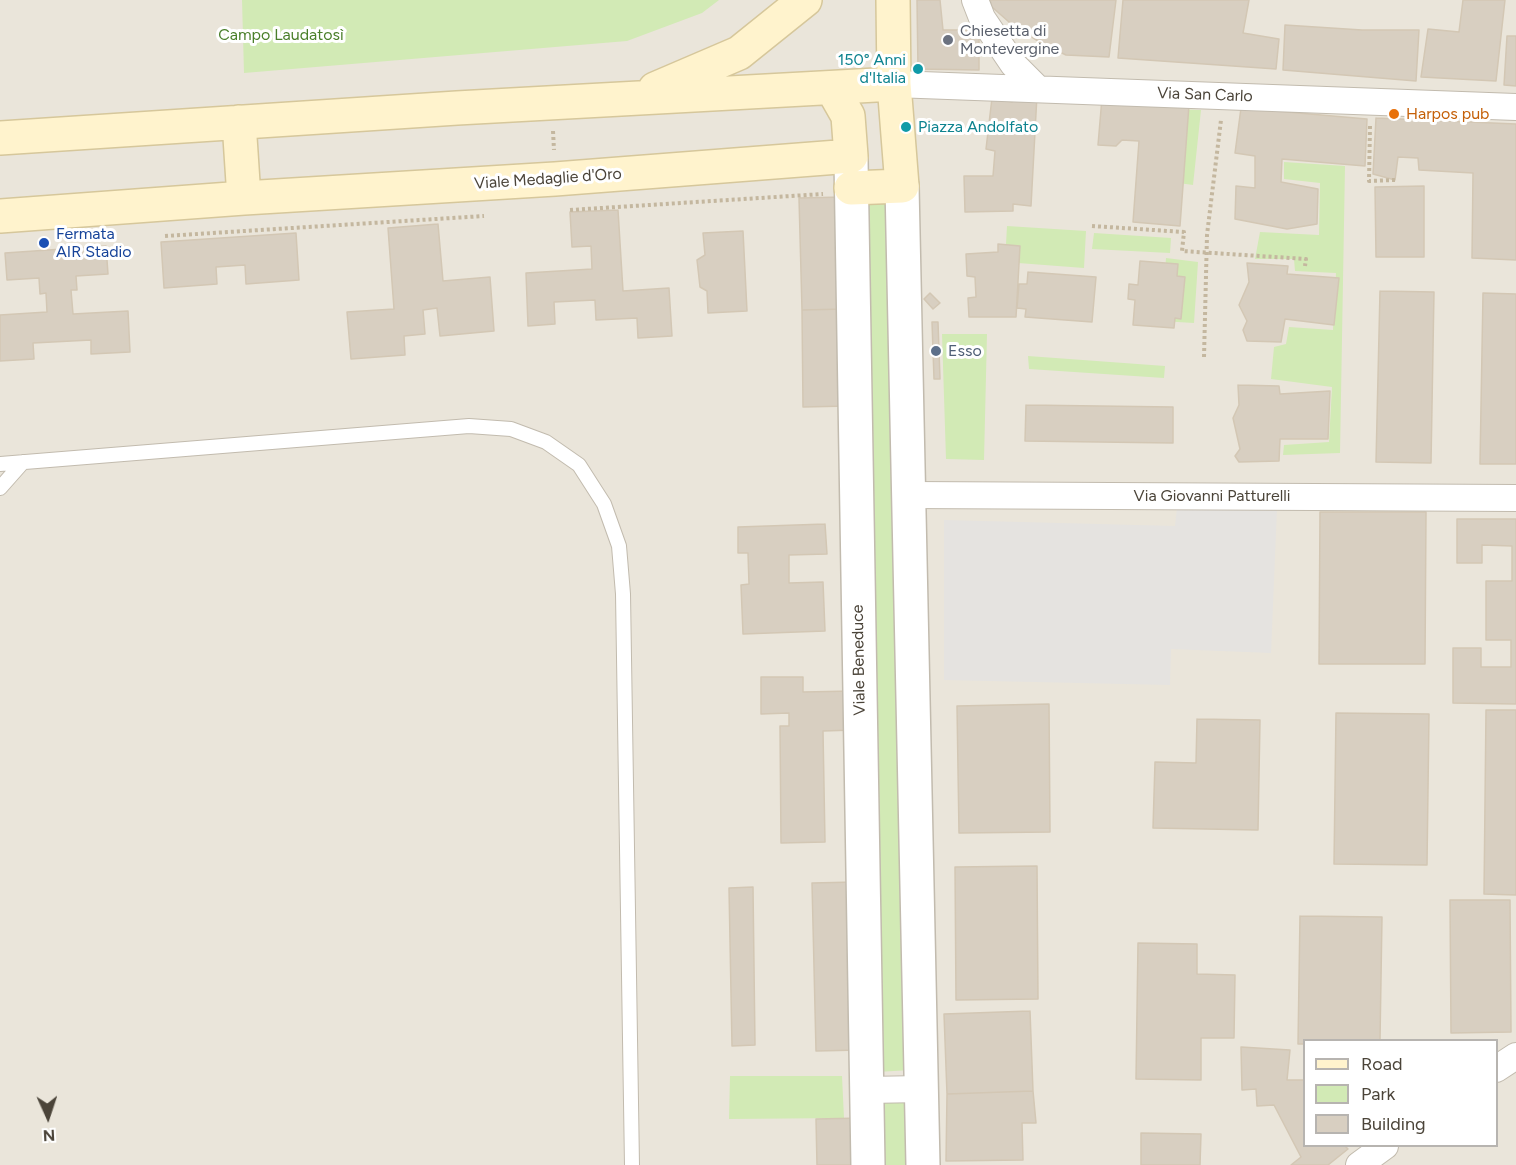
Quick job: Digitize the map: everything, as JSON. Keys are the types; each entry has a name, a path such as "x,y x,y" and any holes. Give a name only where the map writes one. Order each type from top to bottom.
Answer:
{"main road":[{"path":"626,100 682,79 739,53 805,0"},
{"path":"843,191 902,186 894,84 893,0"},
{"path":"0,138 894,84"},
{"path":"851,156 881,134 894,84"},
{"path":"834,88 848,116 851,156"},
{"path":"239,122 244,198"},
{"name":"Viale Medaglie d'Oro","path":"0,216 244,198 556,195 851,156"}],"street":[{"path":"975,0 982,18 1013,64 1038,89"},
{"name":"Via San Carlo","path":"894,84 1516,107"},
{"name":"Viale Beneduce","path":"851,156 843,191 868,1165"},
{"path":"902,186 924,1165"},
{"name":"Via Giovanni Patturelli","path":"909,495 1516,498"},
{"path":"1498,1069 1516,1056"},
{"path":"867,1090 922,1089"},
{"path":"1359,1165 1384,1147"}],"lane":[{"path":"0,464 469,426 511,429 546,442 579,465 604,504 619,546 623,594 632,1165"},
{"path":"0,488 23,462"}],"path":[{"path":"1204,357 1207,235 1224,96"},
{"path":"1370,102 1369,181 1395,180"},
{"path":"552,103 556,195 843,191"},
{"path":"154,237 487,216"},
{"path":"1092,226 1184,232 1182,252 1306,259 1305,266"}],"shaded area":[{"path":"0,0 1516,0 1516,1165 0,1165"},
{"path":"1177,508 1277,508 1271,653 1171,649 1170,685 944,680 944,520 1175,526"}],"green space":[{"name":"Campo Laudatosì","path":"242,0 719,0 702,13 627,41 244,73"},
{"path":"1168,109 1201,110 1193,185 1164,181"},
{"path":"1284,162 1345,166 1340,453 1283,455 1284,445 1329,442 1332,387 1271,379 1274,347 1286,344 1289,327 1333,330 1336,273 1295,271 1294,259 1255,259 1260,232 1319,235 1320,183 1284,179"},
{"path":"890,198 911,1070 877,1072 861,201"},
{"path":"1007,226 1086,231 1084,268 1005,262"},
{"path":"1094,233 1171,238 1170,253 1092,249"},
{"path":"1166,258 1198,262 1194,323 1161,321"},
{"path":"942,334 987,334 984,460 946,459"},
{"path":"1028,356 1165,366 1164,378 1029,369"},
{"path":"730,1076 842,1076 844,1118 729,1119"},
{"path":"879,1098 913,1101 914,1165 880,1165"}],"building":[{"name":"Chiesetta di Montevergine","path":"917,0 940,0 943,30 979,30 979,70 918,69"},
{"path":"990,0 1116,0 1109,57 1066,55 1041,43 1009,22 992,7"},
{"path":"1123,0 1249,0 1243,33 1279,39 1276,69 1118,58"},
{"path":"1463,0 1505,0 1496,81 1421,77 1428,29 1459,32"},
{"path":"1285,25 1362,30 1419,30 1416,81 1283,70"},
{"path":"1507,36 1516,36 1516,86 1504,85"},
{"path":"1014,94 1037,95 1031,206 1013,204 1013,211 965,212 964,176 993,176 995,151 986,149 992,98 1012,102"},
{"path":"1102,98 1189,105 1180,226 1133,222 1139,141 1122,140 1116,146 1098,145"},
{"path":"1241,108 1367,119 1365,166 1282,159 1281,182 1318,189 1317,224 1287,229 1235,219 1236,186 1255,188 1255,156 1235,153"},
{"path":"1376,118 1516,124 1516,260 1472,258 1473,173 1419,170 1418,158 1398,157 1395,180 1373,174"},
{"path":"1424,186 1424,257 1376,257 1375,187"},
{"path":"844,197 846,309 802,310 799,198"},
{"path":"618,210 623,291 669,288 672,336 638,338 637,318 596,320 595,300 554,302 555,324 528,326 526,273 592,269 591,246 572,247 570,212"},
{"path":"438,224 443,281 490,277 494,331 440,336 437,308 423,310 425,334 404,336 405,355 351,359 347,312 394,309 388,228"},
{"path":"743,231 747,311 708,313 707,291 700,287 697,260 705,255 703,233"},
{"path":"296,233 299,280 246,284 245,265 216,267 217,284 164,288 161,242"},
{"path":"998,244 1020,246 1016,317 969,317 968,298 976,297 975,277 967,276 966,254 998,252"},
{"path":"106,246 108,274 76,276 77,290 71,290 73,314 128,311 130,352 91,354 91,340 33,343 34,359 0,361 0,315 47,312 46,293 40,294 39,278 7,280 5,253"},
{"path":"1140,261 1178,264 1177,276 1185,277 1181,319 1175,318 1174,328 1133,325 1135,300 1128,299 1129,284 1138,285"},
{"path":"1247,263 1288,266 1287,274 1339,278 1334,325 1285,319 1281,342 1247,341 1243,330 1247,321 1239,305 1249,282"},
{"path":"1028,272 1096,277 1092,322 1025,317 1026,309 1017,308 1019,284 1027,284"},
{"path":"1380,291 1434,292 1431,463 1376,462"},
{"path":"930,293 940,303 933,309 924,299"},
{"path":"1483,293 1516,294 1516,464 1480,464"},
{"path":"846,309 848,406 803,407 802,310"},
{"name":"Esso","path":"932,322 938,322 940,379 934,379"},
{"path":"1238,385 1279,386 1280,394 1330,391 1328,439 1280,439 1279,461 1239,462 1235,456 1240,449 1233,418 1239,405"},
{"path":"1026,405 1173,407 1173,443 1025,441"},
{"path":"1320,512 1426,512 1425,664 1319,664"},
{"path":"1457,519 1516,519 1516,704 1453,703 1453,648 1481,648 1481,667 1511,667 1511,640 1486,640 1486,581 1512,581 1512,546 1482,545 1482,563 1457,563"},
{"path":"825,524 827,554 789,555 789,583 823,582 825,631 743,634 741,585 749,584 748,553 738,553 738,527"},
{"path":"761,677 803,677 803,692 853,691 854,730 823,731 825,842 781,843 780,726 789,726 789,713 761,714"},
{"path":"1049,704 1050,832 959,833 957,706"},
{"path":"1486,710 1516,710 1516,895 1484,894"},
{"path":"1336,713 1429,714 1427,865 1334,864"},
{"path":"1197,719 1260,720 1258,830 1153,828 1155,762 1196,763"},
{"path":"1037,866 1038,999 956,1000 955,867"},
{"path":"856,882 860,1050 816,1051 812,883"},
{"path":"753,887 755,1045 732,1046 729,888"},
{"path":"1450,900 1510,900 1511,1032 1451,1033"},
{"path":"1300,916 1382,917 1380,1039 1303,1039 1303,1044 1298,1044"},
{"path":"1138,943 1197,944 1197,974 1235,975 1234,1038 1201,1038 1201,1080 1136,1079"},
{"path":"1030,1011 1033,1091 947,1094 944,1014"},
{"path":"1241,1047 1290,1050 1287,1080 1303,1080 1303,1147 1346,1147 1348,1149 1328,1165 1291,1165 1301,1157 1274,1105 1257,1106 1256,1089 1242,1090"},
{"path":"1033,1091 1036,1123 1022,1123 1023,1160 946,1161 947,1094"},
{"path":"862,1118 863,1165 817,1165 816,1119"},
{"path":"1141,1133 1201,1134 1200,1165 1141,1165"}],"place":[{"name":"Chiesetta di Montevergine","path":"948,40"},
{"name":"150° Anni d'Italia","path":"918,69"},
{"name":"Harpos pub","path":"1394,114"},
{"name":"Piazza Andolfato","path":"906,127"},
{"name":"Fermata AIR Stadio","path":"44,243"},
{"name":"Esso","path":"936,351"}]}
